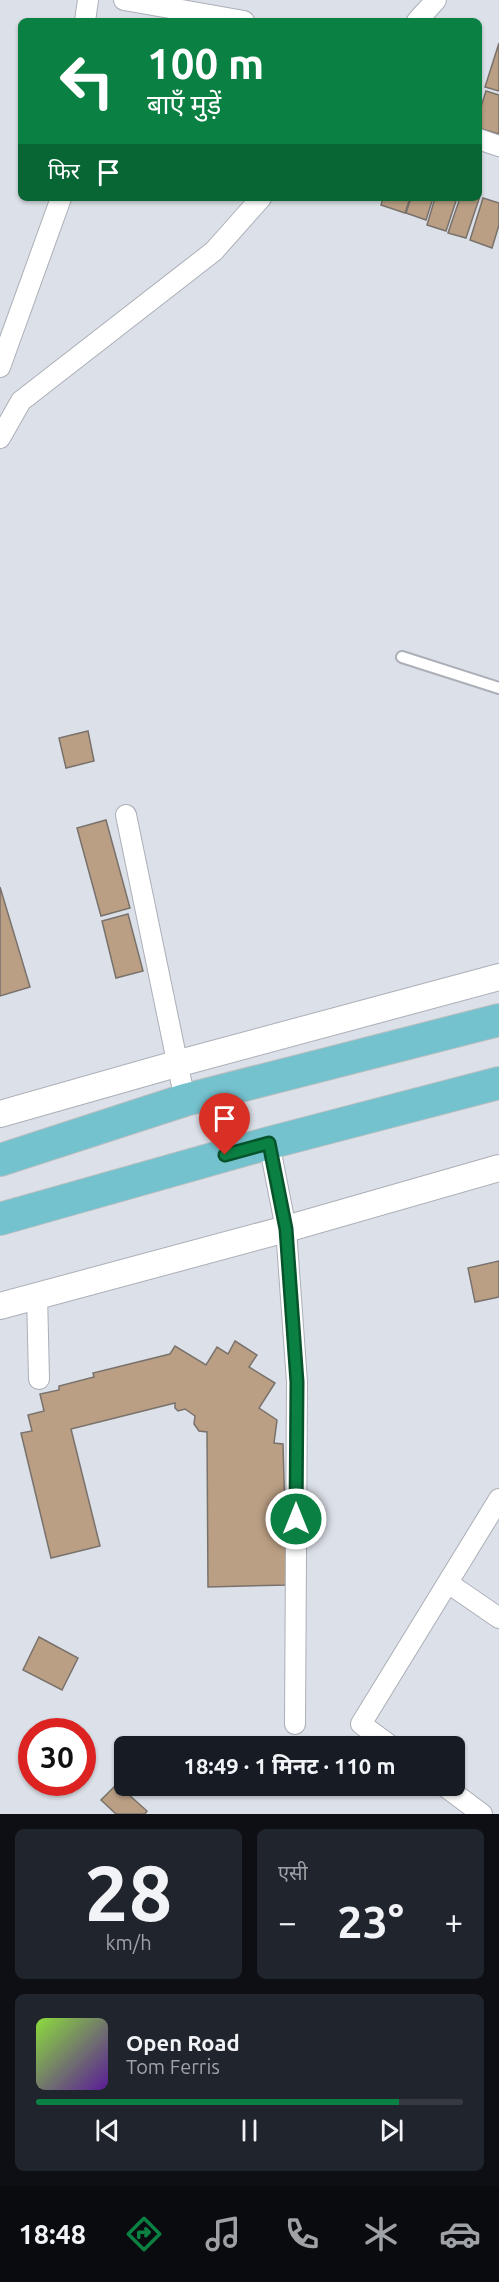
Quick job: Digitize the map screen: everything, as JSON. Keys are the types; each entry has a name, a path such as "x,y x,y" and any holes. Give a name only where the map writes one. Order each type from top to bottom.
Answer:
{"main road":[{"path":"0,1160 185,1100 499,1020"},
{"path":"0,1219 269,1143 499,1083"}],"street":[{"path":"85,18 88,0"},
{"path":"124,0 227,18"},
{"path":"420,18 436,0"},
{"path":"482,140 499,146"},
{"path":"0,367 60,201"},
{"path":"0,438 21,401 214,251 258,201"},
{"path":"126,815 185,1100"},
{"path":"0,1114 499,977"},
{"path":"269,1143 286,1229 297,1382 295,1724"},
{"path":"0,1306 37,1294 286,1229 499,1168"},
{"path":"37,1294 39,1379"},
{"path":"377,1736 361,1724 499,1499"},
{"path":"448,1583 499,1618"},
{"path":"458,1796 482,1814"}],"lane":[{"path":"402,657 499,688"}],"building":[{"path":"499,43 499,91 485,87"},
{"path":"486,91 499,95 499,134 482,129 482,104"},
{"path":"483,198 499,203 499,225 492,248 470,240"},
{"path":"382,201 409,201 405,213 381,205"},
{"path":"410,201 432,201 426,220 406,213"},
{"path":"434,201 456,201 446,231 427,225"},
{"path":"459,201 478,201 466,238 448,233"},
{"path":"88,731 94,761 66,768 59,738"},
{"path":"106,820 130,908 101,916 77,828"},
{"path":"0,887 30,987 0,996"},
{"path":"128,914 143,971 116,978 102,921"},
{"path":"499,1261 499,1297 475,1302 468,1268"},
{"path":"235,1341 257,1355 249,1367 275,1383 259,1408 277,1420 274,1443 283,1444 287,1585 208,1587 207,1432 199,1431 194,1424 195,1416 185,1409 178,1411 175,1403 71,1429 100,1546 51,1558 21,1433 32,1431 28,1415 44,1411 40,1394 59,1390 59,1386 94,1377 93,1373 170,1354 175,1346 206,1365 217,1347 228,1354"},
{"path":"39,1637 78,1658 62,1690 23,1670"},
{"path":"114,1787 114,1796 130,1796 147,1811 145,1814 116,1814 101,1800"}],"route":[{"path":"225,1155 269,1143 286,1229 297,1382 296,1519"}]}
